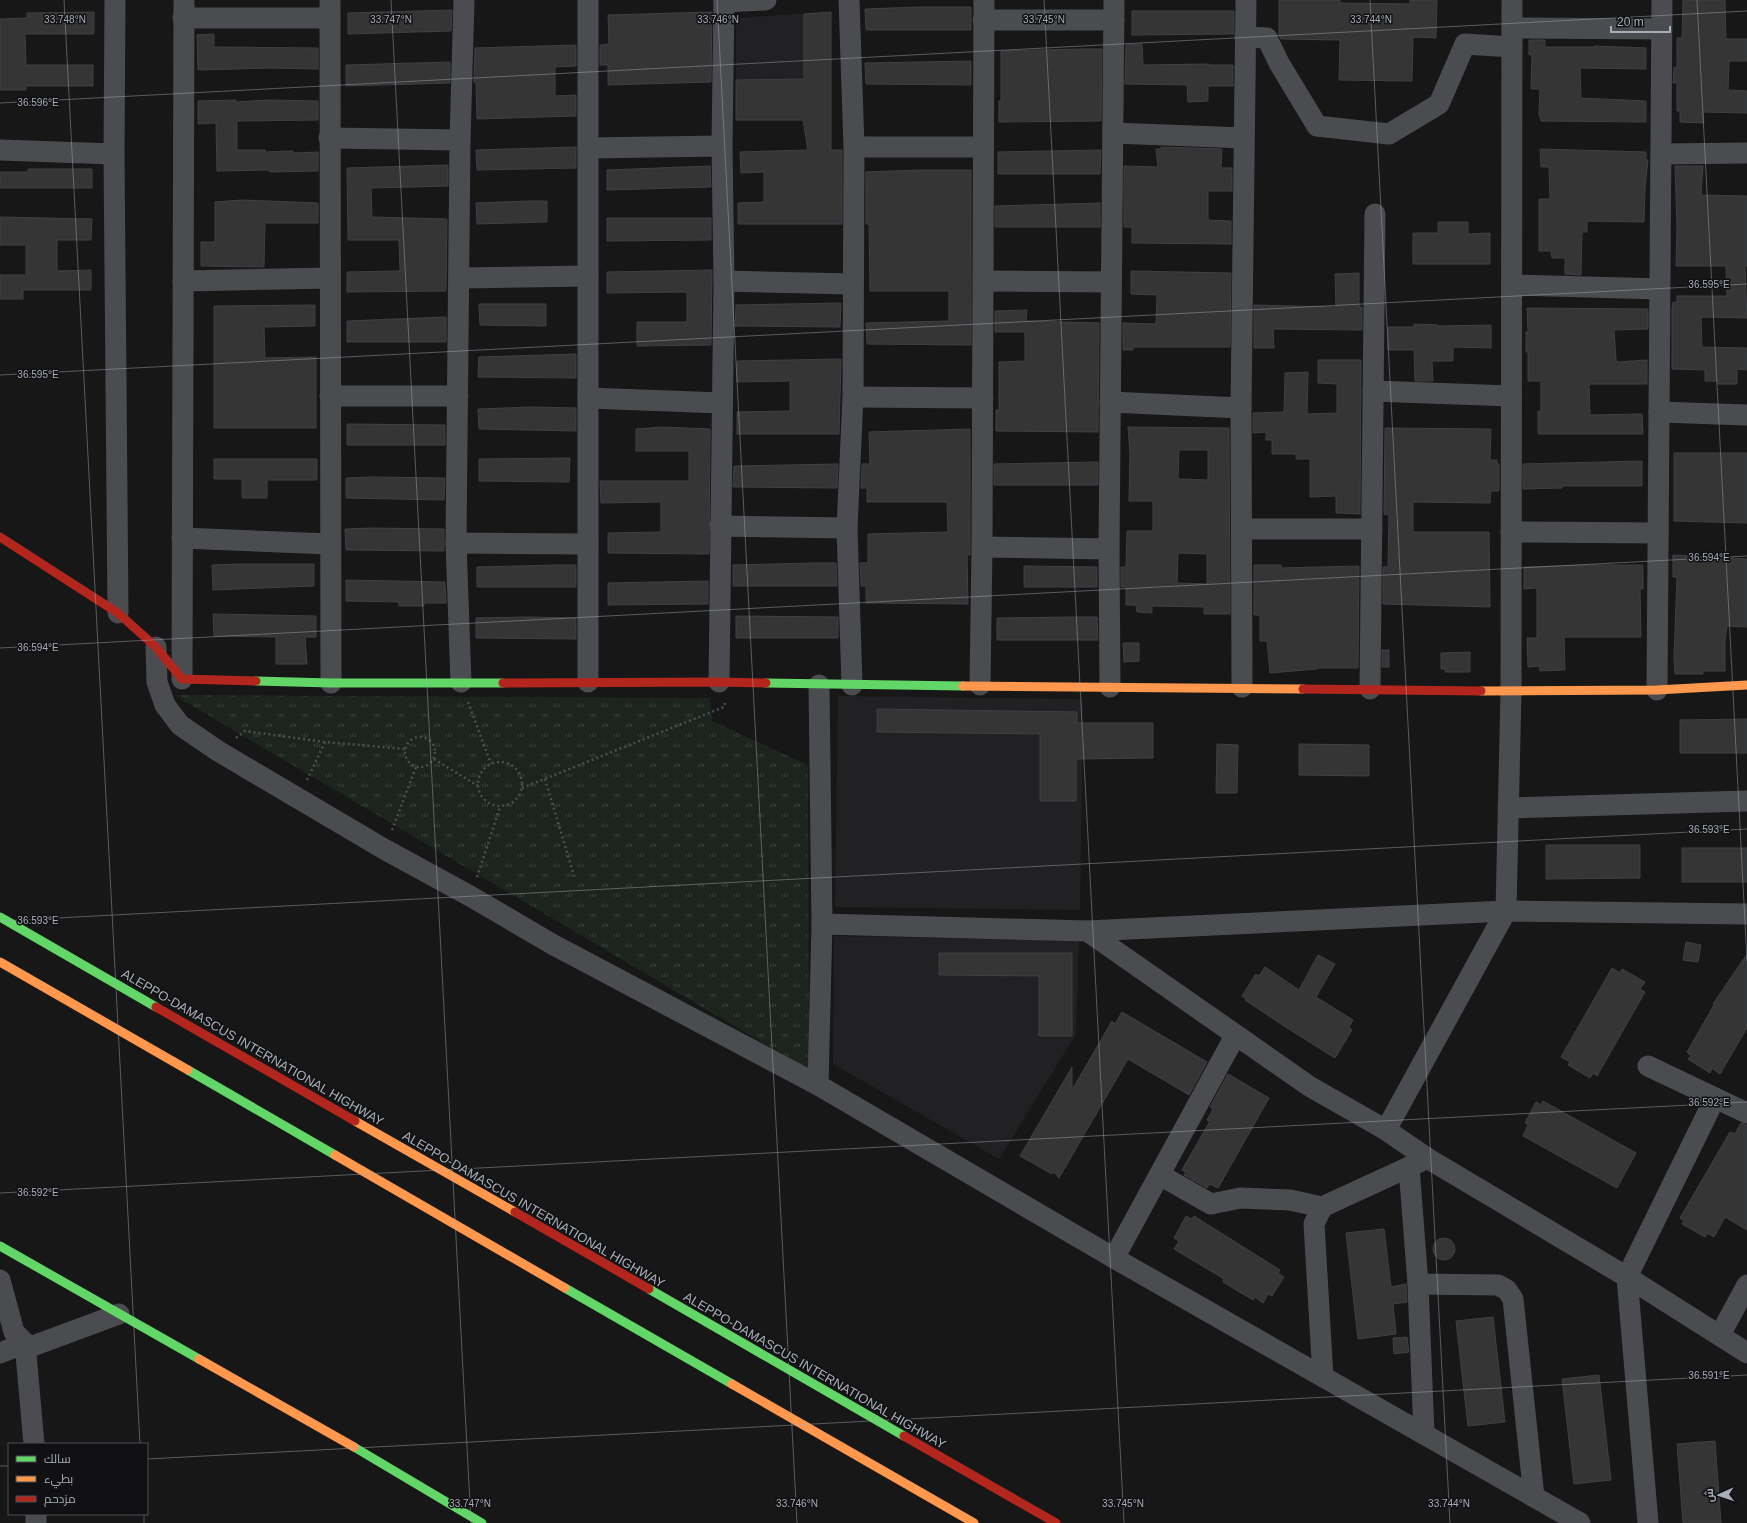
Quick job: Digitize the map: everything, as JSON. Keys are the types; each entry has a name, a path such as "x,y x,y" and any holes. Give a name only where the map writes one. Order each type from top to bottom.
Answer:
{"main road":[{"path":"0,537 118,613 156,648 182,679 331,683 723,683 819,685 1242,687 1511,692 1657,690 1747,685"},
{"name":"ALEPPO-DAMASCUS INTERNATIONAL HIGHWAY","path":"0,917 1056,1523"},
{"path":"0,962 974,1523"},
{"path":"0,1246 401,1474 482,1523"}],"street":[{"path":"115,0 114,154 118,613"},
{"path":"461,682 456,543 460,140 464,0"},
{"path":"588,0 588,682"},
{"path":"723,683 720,526 724,281 722,146 724,1 766,0"},
{"path":"849,0 854,147 853,398 847,528 852,685"},
{"path":"1242,687 1241,408 1246,0"},
{"path":"1386,1130 1506,911 1511,692 1512,0"},
{"path":"1657,690 1662,0"},
{"path":"182,679 183,9 330,9 331,683"},
{"path":"980,685 983,398 984,10 1114,10 1109,549 1110,687"},
{"path":"1246,37 1267,38 1279,63 1317,126 1389,134 1439,104 1464,44 1512,38 1662,29"},
{"path":"1113,133 1244,138"},
{"path":"329,138 460,140"},
{"path":"588,148 722,146"},
{"path":"854,147 983,147"},
{"path":"0,150 114,154"},
{"path":"1661,154 1747,153"},
{"path":"1370,689 1375,214"},
{"path":"459,278 588,276"},
{"path":"183,281 330,278"},
{"path":"724,281 853,284"},
{"path":"983,281 1111,282"},
{"path":"1512,285 1660,289"},
{"path":"1373,391 1511,396"},
{"path":"330,396 458,396"},
{"path":"588,398 722,404"},
{"path":"853,398 983,398"},
{"path":"1110,402 1241,408"},
{"path":"1659,412 1747,415"},
{"path":"720,526 847,528"},
{"path":"1242,529 1372,529"},
{"path":"1511,532 1658,533"},
{"path":"182,538 330,544"},
{"path":"456,543 588,544"},
{"path":"982,547 1109,549"},
{"path":"156,648 157,682 165,705 180,725 218,751 552,944 818,1085 1114,1258 1580,1523"},
{"path":"818,1085 822,924 819,685"},
{"path":"1508,808 1747,801"},
{"path":"822,924 1087,932 1506,911 1747,914"},
{"path":"1087,932 1309,1086 1386,1130 1418,1162 1628,1277 1747,1353"},
{"path":"1114,1258 1236,1036"},
{"path":"1648,1066 1747,1113"},
{"path":"1648,1523 1628,1277 1715,1098"},
{"path":"1160,1175 1211,1204 1240,1198 1290,1200 1322,1207 1418,1162"},
{"path":"1418,1162 1418,1284 1424,1434"},
{"path":"1322,1207 1314,1224 1323,1377"},
{"path":"0,1280 14,1332 30,1347 119,1314"},
{"path":"1418,1284 1498,1285 1507,1290 1513,1299 1534,1497"},
{"path":"1720,1335 1747,1285"},
{"path":"0,1353 25,1343"},
{"path":"25,1343 34,1443"}],"path":[{"path":"461,682 491,764"},
{"path":"522,788 724,708 723,683"},
{"path":"218,751 245,731 325,742 405,749"},
{"path":"420,736 425,737 433,744 436,754 434,759 425,767 416,767 406,758 405,749 410,740 420,736"},
{"path":"298,798 325,742"},
{"path":"434,759 478,786"},
{"path":"504,762 511,764 520,774 522,788 521,794 512,803 500,807 493,806 483,799 478,786 481,773 491,764 504,762"},
{"path":"384,848 416,767"},
{"path":"545,779 575,879"},
{"path":"470,896 500,807"}],"shaded area":[{"path":"831,12 803,120 736,120 736,18"},
{"path":"838,696 1083,699 1080,910 835,907"},
{"path":"834,936 1079,941 1076,1034 999,1159 833,1064"}],"green space":[{"path":"174,695 710,698 712,721 808,765 809,1070"}],"building":[{"path":"1279,0 1340,0 1340,3 1410,4 1410,0 1437,0 1436,38 1413,37 1412,81 1339,80 1340,40 1281,39 1279,35"},
{"path":"1683,0 1725,0 1726,39 1747,39 1747,61 1729,61 1728,90 1747,91 1747,113 1703,112 1704,123 1680,122 1680,111 1677,111 1677,83 1673,83 1674,67 1677,67 1677,38 1682,38"},
{"path":"971,7 971,30 866,30 865,9"},
{"path":"452,10 451,31 348,34 348,13"},
{"path":"1132,11 1234,11 1234,34 1132,35"},
{"path":"94,12 94,34 25,34 26,65 93,65 93,86 26,86 26,90 0,90 0,19 27,18 27,13"},
{"path":"712,12 711,82 608,85 608,65 600,65 600,45 609,44 608,15"},
{"path":"831,12 831,150 842,150 842,224 738,224 738,203 764,202 764,172 741,173 740,152 808,150 803,120 736,120 736,80 804,79 804,14"},
{"path":"214,34 214,47 318,48 318,69 270,68 198,70 197,35"},
{"path":"1529,40 1545,40 1545,47 1594,46 1646,48 1646,69 1580,68 1581,98 1646,101 1646,122 1541,121 1539,114 1540,89 1531,89 1532,55 1529,55"},
{"path":"1142,44 1143,65 1233,65 1233,86 1208,86 1208,101 1188,102 1187,85 1125,84 1126,45"},
{"path":"576,45 576,66 555,67 555,96 576,95 576,116 477,119 476,82 474,82 475,48"},
{"path":"1102,49 1101,121 999,122 999,101 1001,101 1001,51"},
{"path":"971,61 971,85 866,84 865,63"},
{"path":"450,62 450,83 346,86 346,65"},
{"path":"236,100 236,102 269,100 318,101 318,120 237,121 237,150 265,150 266,152 293,151 293,153 318,152 318,171 217,171 216,123 198,124 198,101"},
{"path":"576,147 576,168 477,170 476,150"},
{"path":"1161,147 1222,149 1221,168 1232,168 1232,191 1208,191 1208,220 1231,221 1231,244 1132,243 1132,227 1124,227 1124,166 1158,167 1156,149 1161,149"},
{"path":"1540,149 1646,152 1646,160 1648,160 1645,187 1644,222 1587,221 1587,232 1582,232 1581,275 1565,274 1565,258 1552,258 1551,251 1539,251 1539,199 1550,199 1549,167 1541,167"},
{"path":"1101,150 1100,174 998,174 998,152"},
{"path":"448,165 448,186 371,188 372,217 447,219 446,291 347,292 347,272 400,271 399,240 348,240 347,168"},
{"path":"710,166 711,187 607,190 607,170"},
{"path":"1675,166 1703,166 1701,195 1747,196 1747,266 1745,266 1747,318 1701,317 1702,347 1747,348 1747,370 1737,369 1737,384 1718,384 1718,381 1705,381 1705,370 1672,369 1672,309 1673,302 1677,302 1677,296 1727,296 1726,266 1676,266 1677,227"},
{"path":"28,169 92,169 92,188 0,188 0,172 28,172"},
{"path":"971,170 971,345 867,344 866,323 949,321 949,291 870,291 869,224 866,224 866,172"},
{"path":"242,200 318,203 318,223 265,223 264,267 201,266 201,242 215,242 215,202"},
{"path":"547,201 547,222 477,224 476,203"},
{"path":"1100,203 1100,227 995,227 995,206"},
{"path":"0,217 92,219 91,240 57,240 57,271 91,270 91,290 23,290 23,299 0,299 0,275 26,275 26,245 0,245"},
{"path":"607,218 711,218 711,240 607,241"},
{"path":"1438,222 1468,222 1468,234 1490,233 1490,264 1413,264 1413,233 1438,233"},
{"path":"712,270 711,345 637,346 637,322 687,322 687,292 607,293 607,272"},
{"path":"1131,271 1231,273 1230,347 1133,347 1133,350 1123,350 1123,323 1156,324 1157,295 1131,294"},
{"path":"1359,273 1359,307 1362,307 1362,330 1273,329 1274,348 1254,348 1254,305 1336,307 1335,274"},
{"path":"841,303 840,327 735,326 736,305"},
{"path":"479,304 546,304 546,326 480,325"},
{"path":"315,305 315,326 264,327 265,358 316,357 316,428 214,428 214,306"},
{"path":"1527,308 1648,309 1648,329 1614,330 1617,362 1647,360 1647,384 1589,384 1590,415 1642,414 1643,434 1538,434 1538,411 1541,411 1541,381 1528,381 1528,352 1526,352 1526,332 1528,332"},
{"path":"1027,310 1026,321 1099,323 1098,432 996,431 996,410 999,410 999,362 1025,361 1025,332 995,332 995,311"},
{"path":"446,317 446,342 347,342 347,321"},
{"path":"1414,324 1438,326 1491,325 1491,348 1453,347 1453,361 1432,361 1433,381 1415,381 1414,350 1388,350 1388,327 1414,327"},
{"path":"576,354 576,378 478,377 479,357"},
{"path":"841,359 839,434 737,434 737,412 790,411 790,381 737,382 737,361"},
{"path":"1318,360 1361,360 1360,514 1336,513 1336,496 1310,497 1310,459 1296,459 1296,454 1272,454 1272,440 1266,440 1266,432 1253,433 1253,413 1284,412 1285,373 1308,372 1307,414 1337,413 1337,384 1318,383"},
{"path":"532,407 576,408 576,431 479,429 478,409"},
{"path":"347,424 445,425 445,445 347,445"},
{"path":"662,427 710,429 709,554 608,553 608,533 661,532 661,502 601,503 600,481 689,481 689,451 636,451 636,429"},
{"path":"1128,427 1229,428 1230,614 1204,614 1204,607 1152,606 1152,613 1137,612 1136,605 1126,605 1126,587 1121,587 1121,567 1126,567 1127,531 1153,531 1153,501 1129,501 1130,454","holes":["1179,450 1208,450 1208,480 1178,479","1178,553 1207,554 1207,584 1177,583"]},
{"path":"1385,428 1491,429 1490,460 1497,460 1497,464 1499,464 1499,490 1491,491 1490,503 1413,502 1413,532 1489,532 1490,607 1383,604 1383,567 1388,567 1389,515 1384,514"},
{"path":"970,429 970,555 967,555 968,604 866,603 866,586 861,586 860,563 868,563 868,534 948,532 947,502 867,502 867,488 861,488 862,464 870,464 869,432"},
{"path":"1674,453 1747,453 1747,523 1674,521"},
{"path":"570,458 569,482 479,481 479,459"},
{"path":"214,459 317,459 317,480 267,480 267,498 242,498 242,479 214,479"},
{"path":"1642,461 1642,486 1562,486 1562,488 1523,489 1523,464"},
{"path":"1098,462 1098,485 994,485 994,464"},
{"path":"838,464 837,488 733,487 734,466"},
{"path":"346,478 445,478 444,500 346,498"},
{"path":"345,529 444,529 444,551 346,550"},
{"path":"1673,555 1747,559 1747,627 1727,626 1725,641 1725,671 1703,671 1703,674 1675,674 1674,657 1677,577 1673,577"},
{"path":"836,563 837,586 733,586 733,565"},
{"path":"314,564 314,586 213,590 212,565"},
{"path":"576,565 576,587 477,587 477,567"},
{"path":"1254,565 1281,565 1281,568 1359,566 1358,668 1317,668 1270,673 1267,641 1260,641 1260,615 1254,615"},
{"path":"1643,565 1643,589 1640,589 1641,637 1564,637 1565,670 1540,671 1539,666 1528,667 1527,638 1537,638 1537,588 1524,589 1524,567"},
{"path":"1024,566 1097,567 1097,587 1024,587"},
{"path":"346,580 445,582 446,603 424,603 424,606 399,606 399,602 346,601"},
{"path":"708,581 708,604 608,605 608,583"},
{"path":"213,614 316,616 316,637 305,637 307,664 276,664 276,637 214,636"},
{"path":"736,616 838,617 838,638 736,638"},
{"path":"1097,617 1098,640 997,640 997,618"},
{"path":"476,618 576,618 576,639 476,638"},
{"path":"1123,643 1139,643 1139,661 1124,662"},
{"path":"1382,650 1389,650 1389,667 1382,667"},
{"path":"1470,652 1470,672 1445,672 1445,669 1441,669 1441,653"},
{"path":"877,709 1077,712 1077,723 1153,723 1153,758 1076,759 1076,801 1040,801 1040,734 877,732"},
{"path":"1747,719 1747,753 1680,753 1680,720"},
{"path":"1217,744 1238,745 1237,793 1216,793"},
{"path":"1299,744 1369,745 1369,776 1299,775"},
{"path":"1546,845 1640,845 1640,878 1546,879"},
{"path":"1682,848 1747,848 1747,882 1682,882"},
{"path":"1686,942 1701,945 1698,962 1683,960"},
{"path":"939,953 1072,953 1072,1036 1039,1036 1039,976 939,975"},
{"path":"1747,954 1747,1028 1720,1074 1712,1068 1710,1073 1688,1059 1691,1056 1687,1052 1714,1005 1713,1004"},
{"path":"1318,955 1335,964 1316,997 1353,1020 1349,1027 1352,1030 1335,1058 1245,1000 1246,999 1242,996 1256,974 1259,976 1265,967 1299,990"},
{"path":"1612,968 1620,973 1622,969 1645,982 1640,989 1645,992 1597,1076 1593,1073 1590,1078 1568,1065 1570,1062 1561,1057"},
{"path":"1122,1012 1207,1062 1189,1095 1128,1059 1059,1178 1054,1172 1052,1174 1020,1156 1072,1067 1072,1090 1112,1021 1115,1024"},
{"path":"1228,1074 1269,1098 1218,1188 1210,1184 1207,1188 1184,1175 1186,1172 1182,1170 1210,1121 1207,1120 1213,1109 1210,1107"},
{"path":"1543,1101 1636,1153 1617,1188 1523,1136 1528,1125 1525,1123 1536,1102 1541,1105"},
{"path":"1741,1123 1747,1125 1747,1230 1725,1217 1714,1237 1707,1233 1705,1237 1682,1224 1684,1221 1680,1218 1730,1132 1735,1134"},
{"path":"1186,1216 1192,1219 1194,1216 1280,1270 1278,1273 1284,1277 1272,1296 1268,1294 1263,1303 1255,1297 1253,1300 1223,1282 1224,1279 1174,1249 1179,1241 1174,1238"},
{"path":"1384,1229 1391,1287 1406,1284 1407,1302 1393,1304 1396,1334 1358,1339 1346,1233"},
{"path":"1444,1238 1452,1241 1455,1249 1452,1257 1444,1260 1436,1257 1433,1249 1436,1241"},
{"path":"1493,1317 1505,1422 1468,1426 1456,1321"},
{"path":"1407,1337 1409,1352 1394,1354 1393,1338"},
{"path":"1599,1375 1611,1480 1574,1484 1562,1379"},
{"path":"1715,1441 1721,1523 1683,1523 1677,1444"}],"traffic: fast":[{"path":"256,681 331,683 503,683"},
{"path":"766,683 963,686"},
{"path":"0,917 156,1007"},
{"path":"188,1070 335,1155"},
{"path":"0,1246 199,1359"},
{"path":"565,1288 732,1384"},
{"path":"649,1289 904,1436"},
{"path":"354,1447 482,1523"}],"traffic: slow":[{"path":"1481,691 1657,690 1747,685"},
{"path":"963,686 1303,689"},
{"path":"0,962 188,1070"},
{"path":"355,1121 515,1212"},
{"path":"335,1155 565,1288"},
{"path":"199,1359 354,1447"},
{"path":"732,1384 974,1523"}],"traffic: jam":[{"path":"0,537 118,613 156,647 182,679 256,681"},
{"path":"503,683 766,683"},
{"path":"1303,689 1481,691"},
{"path":"156,1007 355,1121"},
{"path":"515,1212 649,1289"},
{"path":"904,1436 1056,1523"}]}
